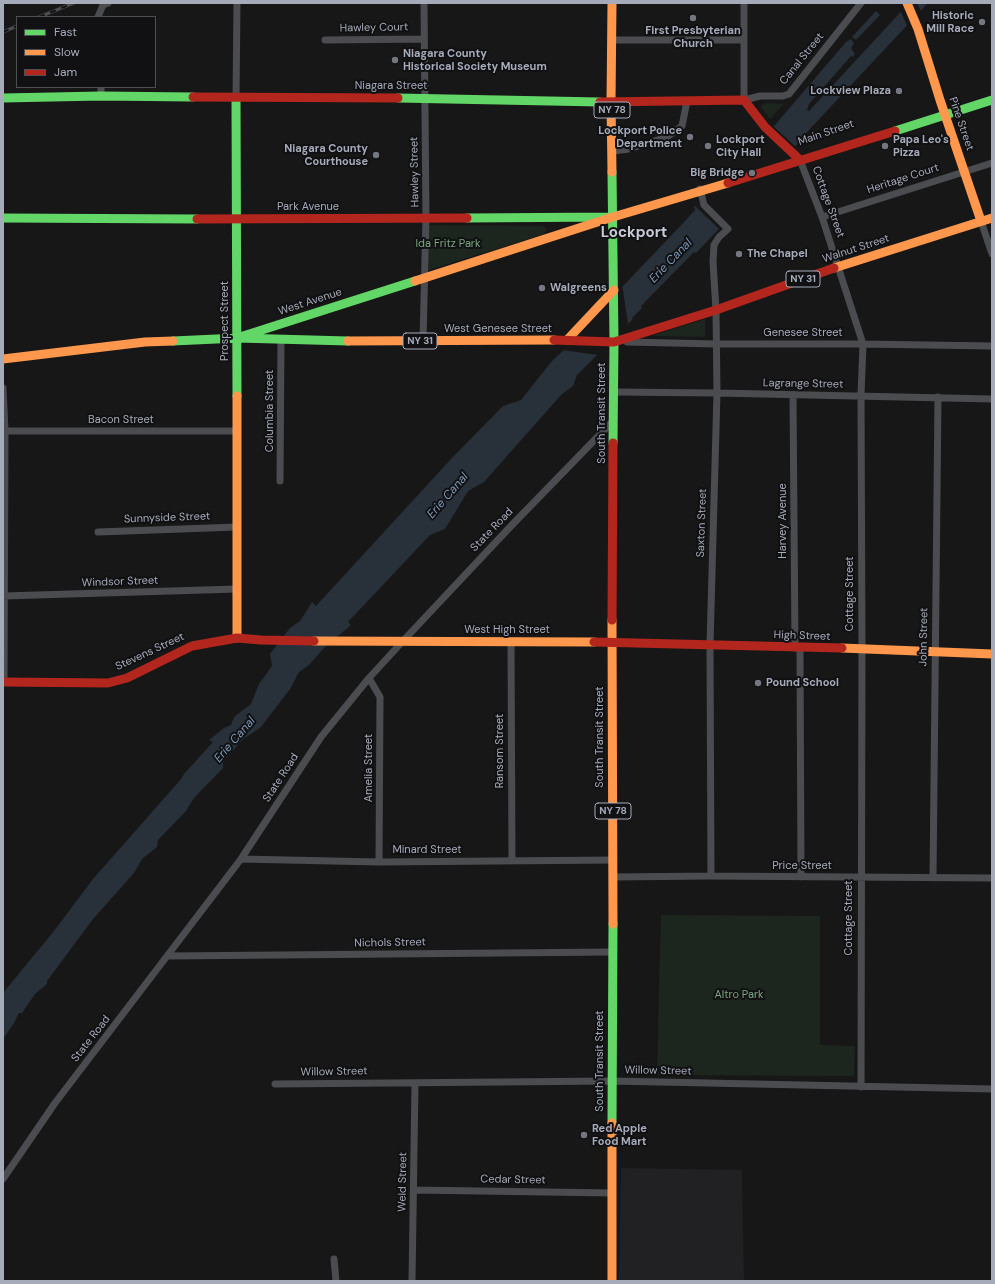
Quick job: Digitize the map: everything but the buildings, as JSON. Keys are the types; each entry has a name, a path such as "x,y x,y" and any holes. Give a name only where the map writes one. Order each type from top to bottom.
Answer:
{"main road":[{"name":"NY 78","path":"612,3 611,102 614,217"},
{"name":"Pine Street","path":"907,3 918,29 981,221"},
{"name":"Niagara Street","path":"3,98 101,92 236,98 425,98 611,102 744,100"},
{"name":"Main Street","path":"944,111 992,92"},
{"name":"Prospect Street","path":"236,98 238,338 237,638"},
{"name":"Cottage Street","path":"744,100 766,128 796,156"},
{"name":"Main Street","path":"702,191 713,183 796,156 944,111 992,100"},
{"name":"Main Street","path":"614,217 778,168 796,156"},
{"name":"Park Avenue","path":"3,218 237,219 614,217"},
{"name":"West Avenue","path":"3,359 145,342 238,338 614,217"},
{"name":"South Transit Street","path":"612,1281 612,642 614,217"},
{"name":"Walnut Street","path":"613,340 716,310 838,267 992,218"},
{"path":"563,340 614,286"},
{"name":"West Genesee Street","path":"238,338 281,340 423,341 613,340"},
{"name":"Stevens Street","path":"3,682 108,683 127,678 192,646 237,638 261,640 402,642"},
{"name":"West High Street","path":"402,642 612,642"},
{"name":"High Street","path":"612,642 992,654"}],"street":[{"path":"98,16 103,5 108,3"},
{"name":"Prospect Street","path":"236,98 237,3"},
{"name":"Hawley Street","path":"423,341 426,218 423,39 424,3"},
{"path":"744,3 744,100"},
{"name":"Canal Street","path":"744,100 760,96 780,97 787,95 861,3"},
{"name":"Hawley Court","path":"325,40 423,39"},
{"path":"612,40 744,40"},
{"path":"613,151 629,149 667,137 682,126 687,101"},
{"name":"Cottage Street","path":"796,156 822,217 862,344 861,1087"},
{"name":"Heritage Court","path":"822,217 992,162"},
{"name":"Saxton Street","path":"702,191 704,205 728,229 718,237 714,245 713,262 716,310 717,393 710,645 711,876"},
{"name":"Pine Street","path":"981,221 992,254"},
{"name":"Columbia Street","path":"280,481 281,340"},
{"name":"Genesee Street","path":"613,340 716,344 992,346"},
{"path":"3,388 5,431 3,682"},
{"name":"Lagrange Street","path":"614,392 861,395 992,399"},
{"name":"Harvey Avenue","path":"793,395 801,877"},
{"name":"John Street","path":"932,878 938,397"},
{"name":"State Road","path":"3,1179 55,1103 241,859 321,737 369,678 402,642 511,526 614,420"},
{"name":"Bacon Street","path":"5,431 237,431"},
{"name":"Sunnyside Street","path":"98,532 237,527"},
{"name":"Windsor Street","path":"4,596 237,589"},
{"name":"Ransom Street","path":"511,642 512,860"},
{"name":"Amelia Street","path":"369,678 380,697 379,862"},
{"name":"Minard Street","path":"241,859 379,862 613,860"},
{"name":"Price Street","path":"613,877 711,876 992,878"},
{"name":"Nichols Street","path":"168,956 612,952"},
{"name":"Willow Street","path":"276,1084 612,1081 992,1089"},
{"name":"Weld Street","path":"412,1281 415,1082"},
{"name":"Cedar Street","path":"414,1190 612,1193"},
{"path":"334,1259 336,1281"}],"shaded area":[{"path":"621,1168 742,1170 744,1281 619,1281"}],"green space":[{"path":"765,103 784,104 770,119 761,107"},
{"name":"Ida Fritz Park","path":"429,225 544,226 547,230 544,234 429,270"},
{"path":"705,319 705,337 651,336"},
{"name":"Altro Park","path":"661,915 820,916 820,1045 855,1046 854,1076 657,1075"}],"water":[{"name":"Erie Canal","path":"909,3 928,3 808,131 778,167 696,253 694,252 641,306 642,308 632,318 633,319 577,375 573,386 561,395 484,482 468,491 445,529 430,535 348,622 351,625 325,647 309,665 299,672 290,689 261,727 242,740 223,762 223,768 194,798 186,811 158,840 157,847 142,859 134,873 93,919 47,981 47,984 35,994 22,1013 19,1013 3,1039 3,993 54,931 93,879 213,742 209,740 224,728 231,725 234,717 251,704 259,684 272,666 270,654 290,628 300,621 312,602 316,606 451,459 503,406 521,400 552,361 686,220 695,210 694,206 775,125 846,42 851,39 854,43 851,48 855,54 853,57 851,56 809,104 807,110 809,111"},
{"path":"876,11 880,15 856,40 852,37"}],"pier":[{"path":"907,3 917,3 922,13 908,28 900,10"},
{"path":"772,125 796,147 719,229 694,205"},
{"path":"622,284 628,324 598,355 562,350"}],"railway":[{"path":"42,16 74,3"},
{"path":"3,32 16,26"}],"traffic: fast":[{"path":"3,98 101,96 193,97"},
{"path":"236,98 237,396"},
{"path":"398,98 600,102"},
{"path":"895,131 992,100"},
{"path":"612,172 614,342"},
{"path":"467,218 609,217"},
{"path":"3,218 197,219"},
{"path":"240,337 415,281"},
{"path":"173,341 238,338 348,341"},
{"path":"613,443 614,342"},
{"path":"612,1123 613,924"}],"traffic: slow":[{"path":"612,3 612,172"},
{"path":"907,3 918,29 940,100 981,221"},
{"path":"415,281 613,217 728,183"},
{"path":"834,268 992,218"},
{"path":"567,340 614,290"},
{"path":"348,341 554,340"},
{"path":"3,359 145,342 173,341"},
{"path":"237,396 237,638"},
{"path":"612,620 613,924"},
{"path":"314,641 594,642"},
{"path":"842,648 992,654"},
{"path":"612,1123 612,1281"}],"traffic: jam":[{"path":"193,97 398,98"},
{"path":"600,102 744,100 765,127 800,160"},
{"path":"728,183 895,131"},
{"path":"197,219 467,218"},
{"path":"554,340 614,342 716,310 834,268"},
{"path":"612,620 613,443"},
{"path":"3,682 108,683 127,678 192,646 237,638 314,641"},
{"path":"594,642 842,648"}],"place":[{"name":"First Presbyterian Church","path":"693,18"},
{"name":"Historic Mill Race","path":"982,22"},
{"name":"Niagara County Historical Society Museum","path":"395,60"},
{"name":"Lockview Plaza","path":"899,91"},
{"name":"Lockport Police Department","path":"690,137"},
{"name":"Lockport City Hall","path":"708,146"},
{"name":"Papa Leo's Pizza","path":"885,146"},
{"name":"Niagara County Courthouse","path":"376,155"},
{"name":"Big Bridge","path":"752,173"},
{"name":"The Chapel","path":"739,254"},
{"name":"Walgreens","path":"542,288"},
{"name":"Pound School","path":"758,683"},
{"name":"Red Apple Food Mart","path":"584,1135"}],"district":[{"name":"Lockport","path":"634,233"}]}
